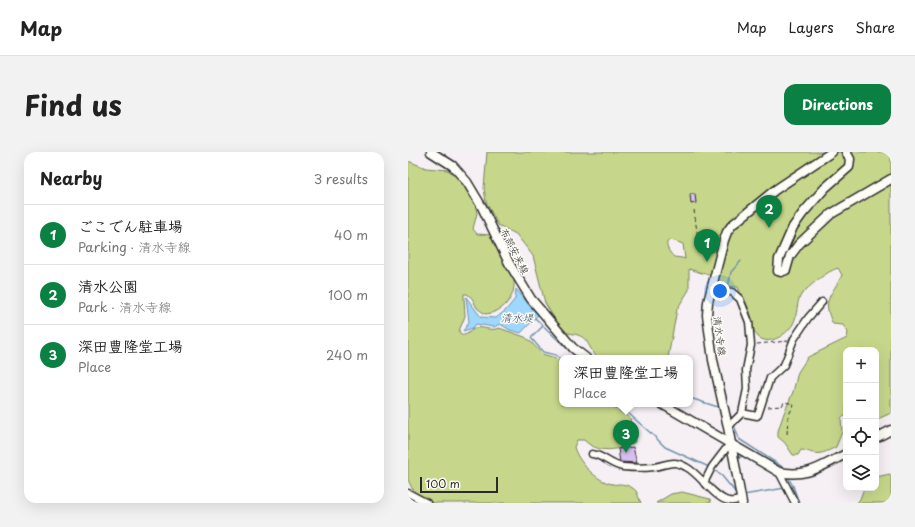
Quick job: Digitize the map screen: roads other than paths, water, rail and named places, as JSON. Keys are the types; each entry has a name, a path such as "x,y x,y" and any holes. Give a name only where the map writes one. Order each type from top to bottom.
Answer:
{"main road":[{"name":"布部安来線","path":"431,152 453,166 467,182 531,299 573,348 582,355"},
{"name":"清水寺線","path":"741,501 728,427 708,330 708,302 720,254 727,232 732,225 775,190 832,152"},
{"path":"846,152 850,158 849,167 825,188 793,227 779,259 778,271 781,272 786,270 790,256 799,244 832,214 891,179"},
{"path":"667,407 779,472 791,475 803,474 844,455"},
{"path":"879,436 891,430"}],"street":[{"path":"711,290 732,292 740,299 749,322 751,345 746,370 747,390 742,413 728,427"},
{"path":"742,413 756,416 761,407 770,378 784,365 794,341 808,318 822,302"},
{"path":"704,483 712,467 731,444"},
{"path":"592,454 623,467 650,467 676,462 694,471 704,483 726,500 741,501"},
{"path":"779,472 795,503"},
{"path":"408,494 427,503"}],"water":[{"name":"清水堤","path":"516,289 538,315 521,333 510,330 500,324 494,327 476,324 473,328 463,331 469,322 466,297 481,317 496,318 506,310 515,299"}],"waterway":[{"path":"726,289 728,288 731,272 741,261"},
{"path":"535,318 574,355"},
{"path":"543,326 531,338 543,352 556,355 559,358"},
{"path":"693,399 721,408"},
{"path":"618,407 628,413 665,447 709,467"},
{"path":"728,410 732,419"},
{"path":"734,425 739,439 781,466 784,470"},
{"path":"737,459 742,456"},
{"path":"713,469 722,476 736,493"},
{"path":"788,477 799,503"},
{"path":"789,487 793,486"},
{"path":"743,495 785,488"}],"place":[{"name":"清水公園","path":"769,228"},
{"name":"ごこでん駐車場","path":"707,262"},
{"name":"深田豊隆堂工場","path":"626,453"}]}
